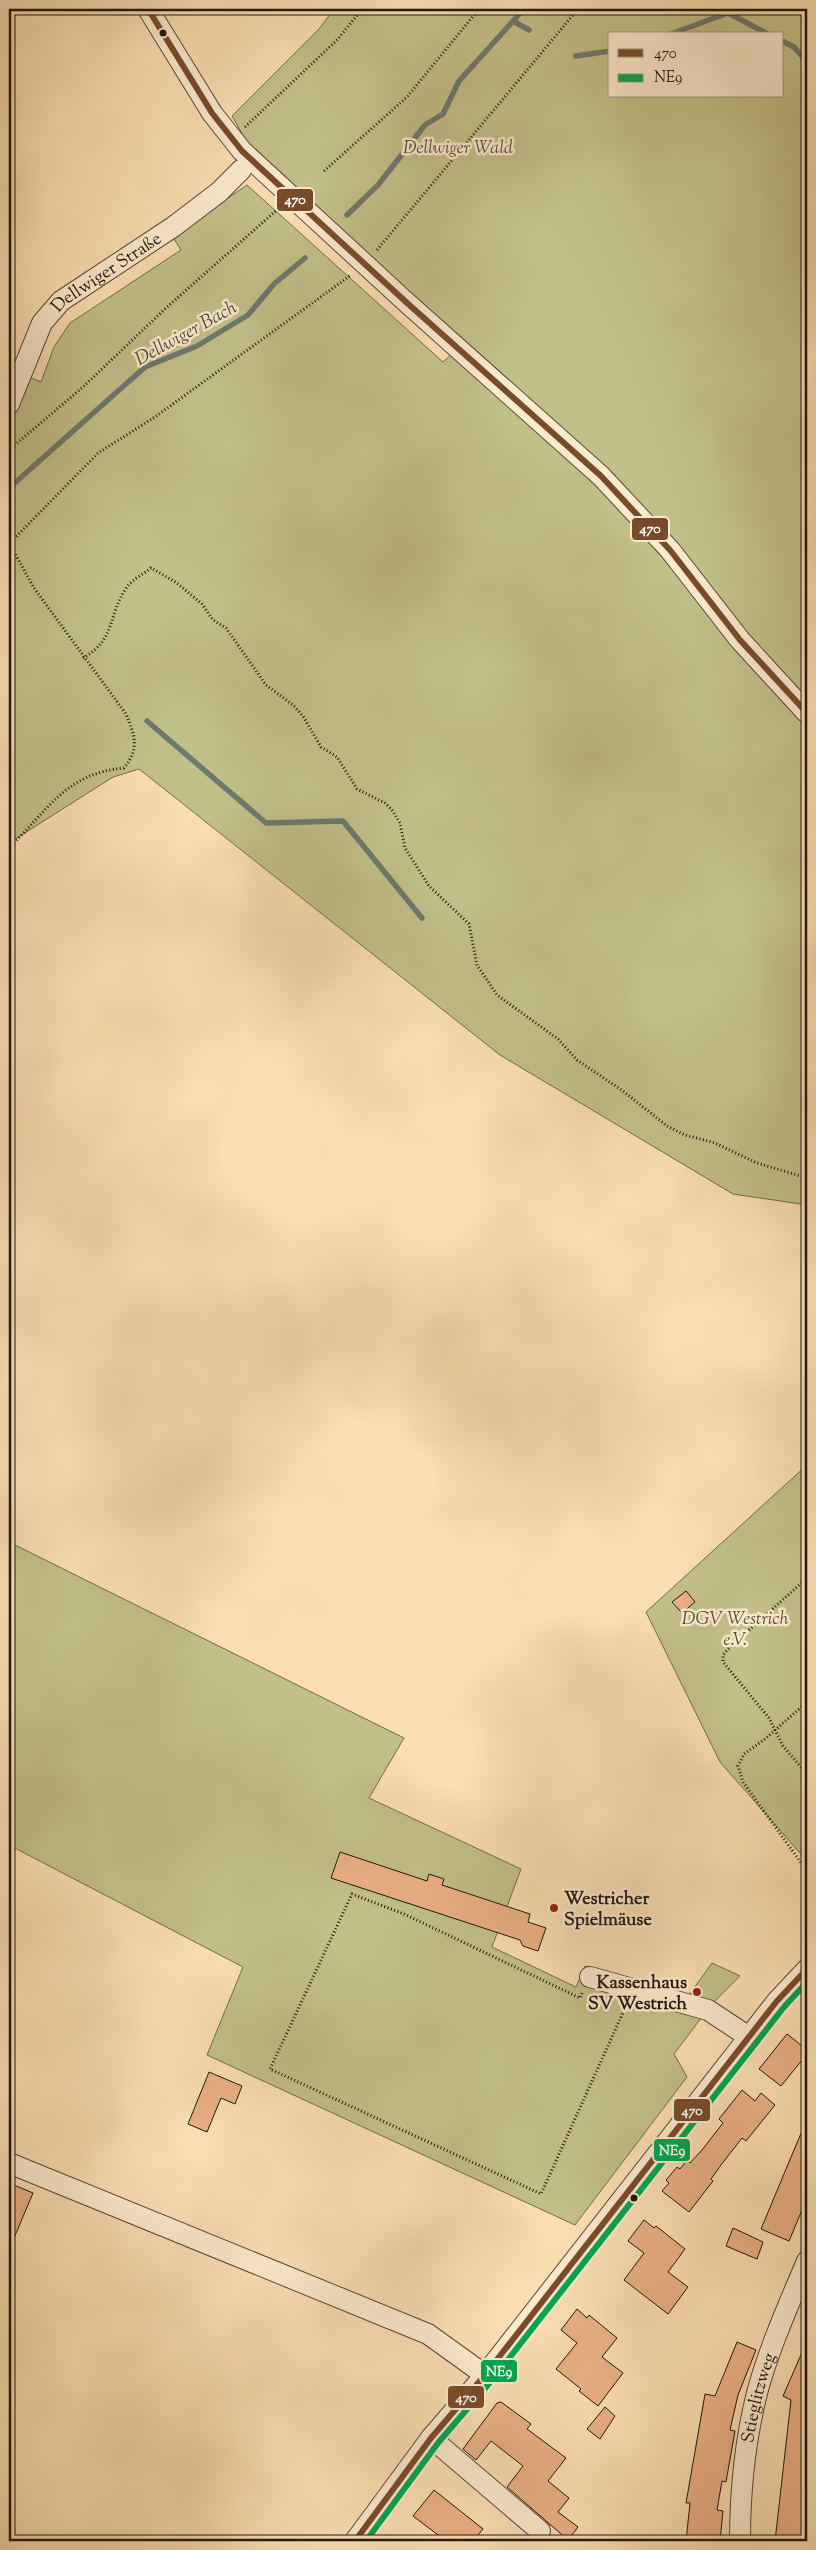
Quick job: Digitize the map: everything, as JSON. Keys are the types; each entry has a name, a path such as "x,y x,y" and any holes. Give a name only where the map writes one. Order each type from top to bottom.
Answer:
{"street":[{"path":"148,9 241,161 283,205 358,274 601,476 670,550 740,640 807,713"},
{"name":"Dellwiger Straße","path":"9,404 42,323 62,301 172,227 219,192 241,161"},
{"path":"355,2541 431,2438 485,2375 777,2001 807,1969"},
{"path":"590,1977 708,2010 749,2037"},
{"path":"9,2162 428,2334 485,2375"},
{"name":"Stieglitzweg","path":"740,2541 740,2509 745,2463 757,2393 807,2261"},
{"path":"431,2438 540,2531"}],"path":[{"path":"241,161 240,133 338,39 362,9"},
{"path":"324,171 407,97 479,9"},
{"path":"9,848 42,812 75,782 104,770 124,768 132,758 135,745 133,731 126,714 83,658 34,588 9,544 98,453 155,417 358,274 578,9"},
{"path":"9,450 83,387 166,308 283,205"},
{"path":"344,268 358,274"},
{"path":"83,658 98,650 106,637 127,586 151,568 177,583 202,604 213,620 226,628 266,685 294,705 321,747 337,758 357,788 385,803 392,810 400,823 405,848 429,886 469,924 477,965 498,995 558,1038 577,1060 624,1091 667,1126 685,1135 715,1143 756,1163 807,1178"},
{"path":"807,1578 723,1654 723,1662 726,1669 769,1718 782,1746 807,1774"},
{"path":"807,1702 744,1754 738,1766 738,1773 807,1871"},
{"path":"590,1977 580,1998 404,1914 352,1894 270,2069 541,2194 634,1989"}],"green space":[{"name":"Dellwiger Wald","path":"334,9 807,9 807,1205 733,1194 500,1055 139,769 113,777 9,843 9,415 29,377 41,382 54,347 70,323 181,250 172,236 247,185 443,362 457,349 248,144 232,116 319,29"},
{"name":"DGV Westrich e.V.","path":"807,1465 807,1861 720,1762 646,1612"},
{"path":"9,1542 404,1738 369,1798 521,1869 492,1947 576,1987 585,1966 689,1995 712,1963 740,1976 711,2005 674,2054 687,2077 575,2225 207,2055 243,1967 9,1845"}],"building":[{"path":"686,1591 695,1602 682,1613 672,1602"},
{"path":"340,1852 427,1881 429,1874 444,1879 442,1885 530,1914 528,1922 546,1928 538,1951 523,1946 520,1940 331,1878"},
{"path":"787,2034 807,2050 807,2054 781,2086 759,2069"},
{"path":"209,2072 242,2086 235,2104 221,2098 207,2132 188,2124"},
{"path":"742,2090 755,2101 761,2093 775,2105 746,2141 742,2138 689,2212 662,2191 669,2183 666,2180 677,2167 680,2169 687,2160 690,2163 702,2150 723,2123 719,2119"},
{"path":"807,2119 807,2198 789,2241 761,2229"},
{"path":"9,2183 33,2193 9,2250"},
{"path":"644,2220 654,2228 656,2226 685,2249 668,2272 688,2287 668,2314 624,2280 644,2253 628,2241"},
{"path":"733,2228 763,2242 757,2259 726,2246"},
{"path":"577,2309 587,2318 589,2315 617,2338 602,2357 623,2373 598,2406 579,2391 581,2389 556,2369 577,2343 561,2330"},
{"path":"807,2341 807,2475 804,2474 804,2503 807,2503 807,2541 775,2541 791,2400 783,2396"},
{"path":"737,2342 756,2350 738,2395 730,2430 735,2431 726,2482 722,2481 717,2510 723,2511 720,2541 686,2541 690,2503 686,2503 705,2394 715,2396"},
{"path":"501,2402 531,2424 527,2429 566,2458 548,2481 569,2498 558,2512 578,2527 568,2540 507,2487 523,2466 491,2441 476,2460 463,2449 497,2403"},
{"path":"605,2407 615,2416 600,2439 587,2429"},
{"path":"434,2490 483,2529 473,2541 446,2541 413,2516"}],"waterway":[{"name":"Dellwiger Bach","path":"347,215 378,185 425,125 443,114 459,81 524,9"},
{"path":"676,32 728,13 764,32"},
{"path":"513,21 529,30"},
{"path":"784,42 794,47 807,62"},
{"path":"576,56 608,51"},
{"name":"Dellwiger Bach","path":"9,488 145,367 197,346 248,315 274,284 305,258"},
{"path":"147,721 266,823 343,821 422,918"}],"transit line":[{"name":"470","path":"148,9 212,113 242,151 406,302 601,476 670,550 740,640 807,713"},
{"name":"470","path":"355,2541 431,2438 485,2375 777,2001 807,1969"},
{"name":"NE9","path":"366,2541 438,2443 492,2380 784,2007 807,1982"}],"place":[{"name":"Westricher Spielmäuse","path":"554,1908"},
{"name":"Kassenhaus SV Westrich","path":"697,1992"}]}
